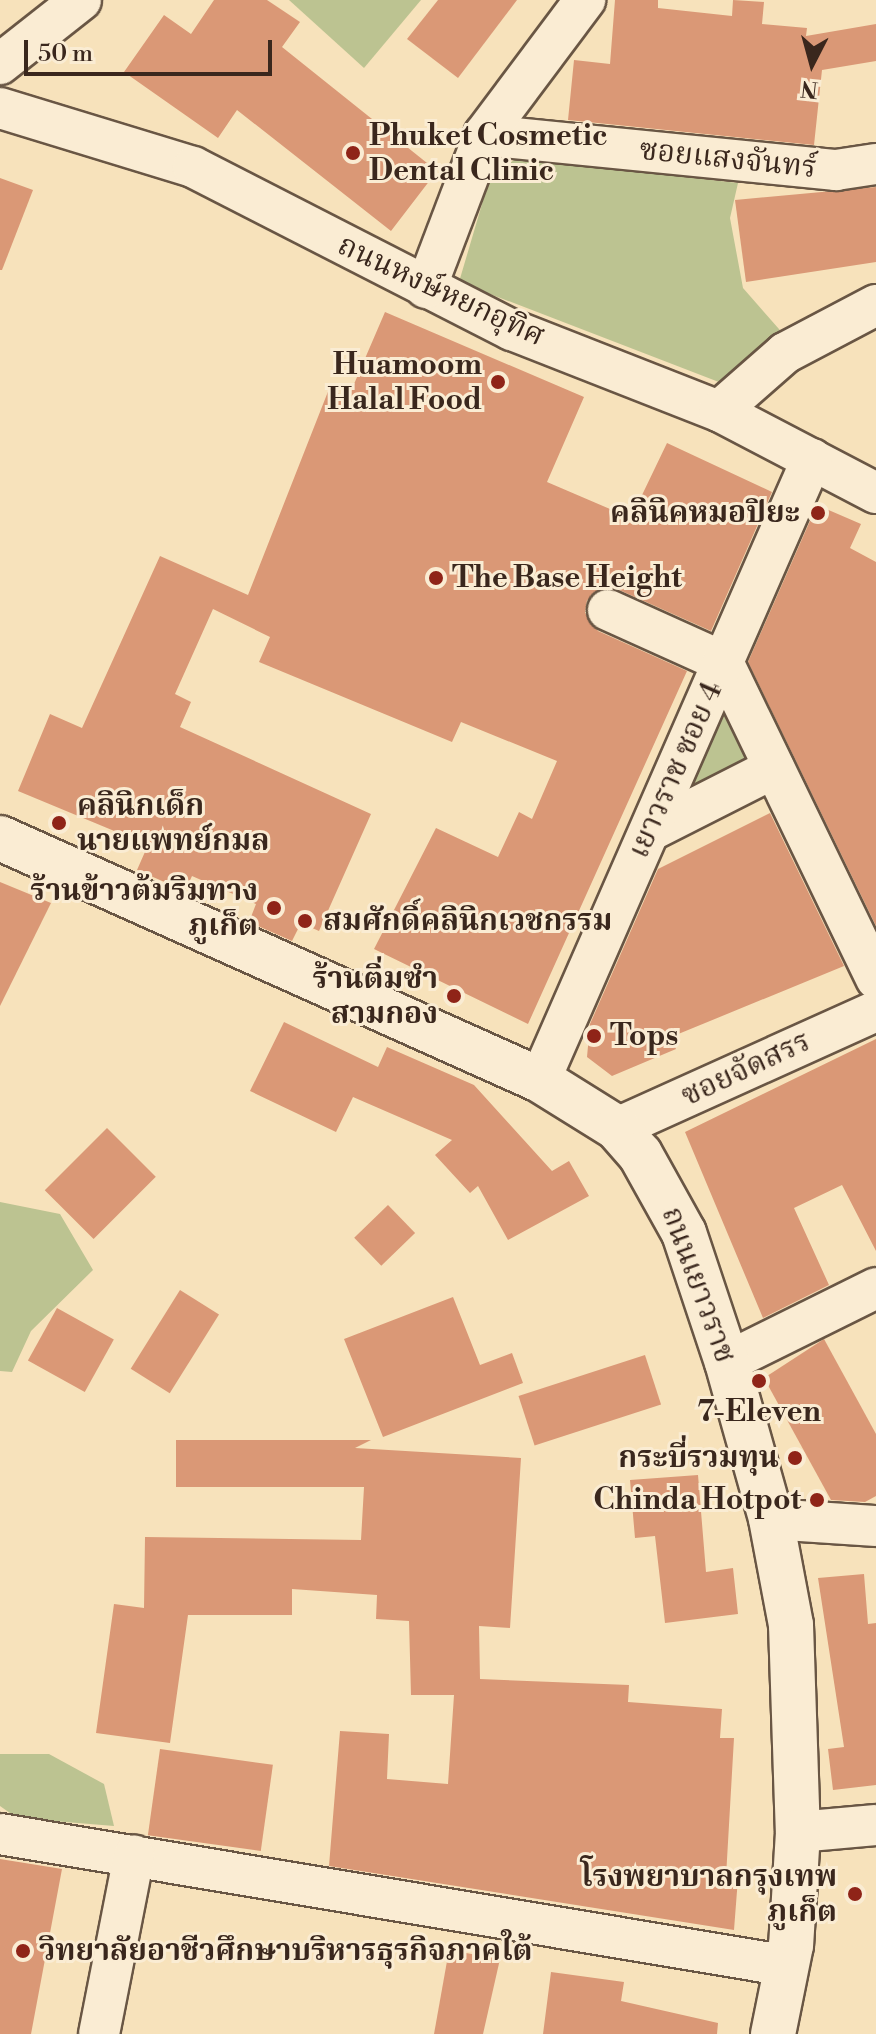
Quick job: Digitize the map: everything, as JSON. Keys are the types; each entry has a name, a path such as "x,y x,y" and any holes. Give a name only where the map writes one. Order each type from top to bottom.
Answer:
{"main road":[{"name":"ถนนเยาวราช","path":"0,838 540,1080 617,1128 684,1233 727,1362 771,1519 800,1721 798,1832 788,1966 773,2034"}],"street":[{"path":"0,64 81,0"},
{"path":"426,288 484,135 585,0"},
{"name":"ถนนหงษ์หยกอุทิศ","path":"0,108 193,167 426,288 719,411 876,493"},
{"name":"ซอยแสงจันทร์","path":"484,135 836,170 876,164"},
{"path":"719,411 785,353 876,305"},
{"name":"เยาวราช ซอย 4","path":"540,1080 812,459"},
{"path":"608,610 723,662 876,979"},
{"path":"650,831 774,768"},
{"name":"ซอยจัดสรร","path":"617,1128 876,1011"},
{"path":"727,1362 876,1288"},
{"path":"771,1519 876,1526"},
{"path":"798,1832 876,1825"},
{"path":"0,1834 788,1966"},
{"path":"99,2034 134,1855"}],"green space":[{"path":"289,0 421,0 364,68"},
{"path":"517,158 738,183 730,218 743,288 786,337 724,384 459,282 490,177"},
{"path":"724,686 758,766 688,800"},
{"path":"0,1202 60,1214 93,1270 31,1331 12,1372 0,1371"},
{"path":"0,1754 49,1754 104,1784 114,1826 17,1818 0,1806"}],"building":[{"path":"214,0 267,0 300,22 282,47 437,171 391,231 237,110 218,138 124,72 164,15 191,34"},
{"path":"438,0 517,0 458,78 407,39"},
{"path":"615,0 658,0 658,8 732,16 733,0 764,2 762,24 807,28 806,36 876,24 876,61 822,70 814,145 568,120 574,60 610,64"},
{"path":"0,178 33,190 2,270 0,270"},
{"path":"876,187 876,262 746,282 735,200"},
{"path":"385,312 584,397 547,482 631,518 667,443 772,492 711,631 617,589 587,600 585,613 598,631 687,671 528,1024 374,949 436,828 498,857 519,812 532,819 557,761 461,722 452,742 259,662 270,637 213,609 175,694 191,702 180,727 371,814 319,931 301,923 292,941 249,922 256,904 192,876 185,891 137,870 148,845 18,791 50,714 82,728 160,556 248,595 329,389 348,398"},
{"path":"817,505 861,524 850,548 876,562 876,926 748,662"},
{"path":"770,813 844,966 671,1037 676,1049 612,1076 587,1057 590,1024 658,869"},
{"path":"0,882 51,903 0,1006"},
{"path":"284,1022 378,1067 387,1047 474,1085 552,1171 569,1161 589,1196 508,1240 478,1186 470,1193 435,1155 452,1140 353,1097 336,1132 250,1091"},
{"path":"876,1039 876,1251 842,1185 794,1208 829,1285 763,1318 685,1132"},
{"path":"107,1128 156,1177 94,1239 45,1190"},
{"path":"388,1205 415,1233 381,1266 354,1238"},
{"path":"180,1290 219,1314 170,1393 131,1369"},
{"path":"453,1297 480,1365 512,1353 523,1383 383,1437 344,1339"},
{"path":"57,1308 114,1340 85,1392 28,1360"},
{"path":"824,1339 876,1434 876,1496 865,1502 831,1500 764,1378"},
{"path":"645,1355 661,1404 535,1446 519,1396"},
{"path":"176,1440 371,1440 355,1448 521,1458 510,1628 479,1626 480,1679 629,1685 628,1702 722,1709 720,1738 734,1738 726,1877 738,1878 734,1930 329,1866 340,1731 389,1734 387,1779 448,1784 454,1695 411,1695 409,1621 376,1619 377,1595 292,1589 292,1615 188,1615 170,1743 96,1733 114,1604 144,1608 145,1537 361,1540 364,1487 176,1487"},
{"path":"698,1475 706,1572 733,1568 738,1614 665,1623 655,1536 635,1538 630,1480"},
{"path":"864,1574 868,1624 876,1623 876,1785 833,1790 828,1749 844,1747 818,1578"},
{"path":"160,1749 273,1765 261,1851 148,1835"},
{"name":"วิทยาลัยอาชีวศึกษาบริหารธุรกิจภาคใต้","path":"0,1859 62,1869 31,2034 0,2034"},
{"path":"449,1950 500,1959 483,2034 434,2034"},
{"path":"551,1972 624,1982 621,2001 718,2023 717,2034 543,2034"}],"place":[{"name":"Phuket Cosmetic Dental Clinic","path":"353,153"},
{"name":"Huamoom Halal Food","path":"498,382"},
{"name":"คลินิคหมอปิยะ","path":"818,513"},
{"name":"The Base Height","path":"436,578"},
{"name":"คลินิกเด็ก นายแพทย์กมล","path":"59,823"},
{"name":"ร้านข้าวต้มริมทาง ภูเก็ต","path":"274,908"},
{"name":"สมศักดิ์คลินิกเวชกรรม","path":"305,921"},
{"name":"ร้านติ่มซำ สามกอง","path":"454,996"},
{"name":"Tops","path":"594,1036"},
{"name":"7-Eleven","path":"759,1381"},
{"name":"กระบี่รวมทุน","path":"795,1458"},
{"name":"Chinda Hotpot","path":"817,1500"},
{"name":"โรงพยาบาลกรุงเทพ ภูเก็ต","path":"855,1894"},
{"name":"วิทยาลัยอาชีวศึกษาบริหารธุรกิจภาคใต้","path":"23,1951"}]}
